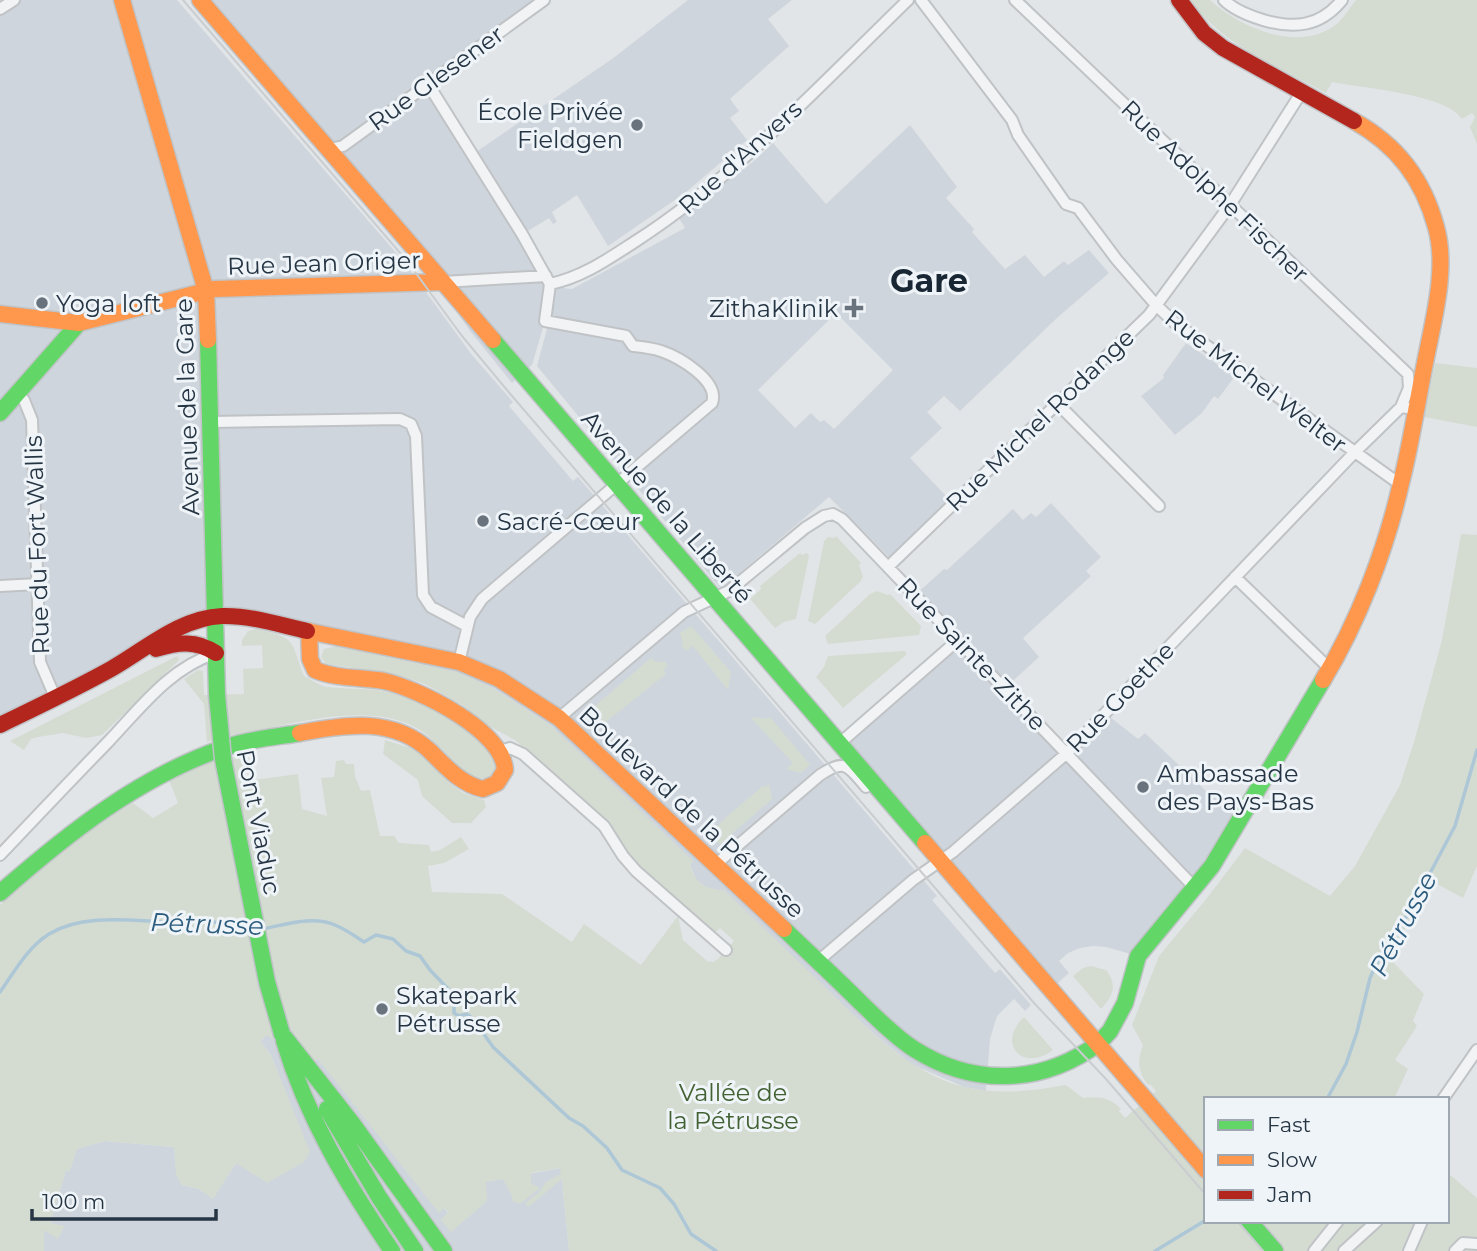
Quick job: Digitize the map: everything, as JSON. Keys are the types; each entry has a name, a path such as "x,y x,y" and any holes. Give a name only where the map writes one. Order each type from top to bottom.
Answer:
{"main road":[{"name":"Avenue de la Gare","path":"121,0 206,291 217,615"},
{"name":"Avenue de la Liberté","path":"200,0 1099,1042 1204,1168"},
{"path":"1099,1042 1110,1031 1125,1003 1138,956 1212,866 1329,669 1372,577 1401,485 1408,408 1422,369 1441,283 1437,229 1422,189 1404,160 1374,132 1223,48 1204,33 1179,0"},
{"name":"Rue Jean Origer","path":"79,323 206,291 443,282"},
{"path":"0,314 79,323"},
{"path":"0,413 79,323"},
{"path":"0,725 126,660 161,637 198,619 217,615"},
{"name":"Boulevard de la Pétrusse","path":"217,615 458,662 499,679 559,718 642,793 890,1030 916,1050 955,1068 1022,1076 1049,1071 1084,1055 1099,1042"},
{"name":"Pont Viaduc","path":"217,615 217,695 222,759 267,982 282,1034"},
{"path":"0,893 69,837 130,795 172,772 239,744 329,727 373,725 413,737 468,786 479,790 490,789 500,782 505,772 504,761 499,751 474,726 423,694 393,684 335,676 315,670 310,659 309,631"},
{"path":"126,660 183,641 200,644 216,653"},
{"path":"282,1034 311,1087 415,1251"},
{"path":"282,1034 370,1148 444,1251"},
{"path":"282,1034 293,1076 305,1105 330,1154 392,1251"},
{"path":"330,1154 349,1144 360,1142 370,1148"},
{"path":"379,1197 379,1190 383,1185 397,1185"},
{"path":"1252,1223 1275,1251"}],"street":[{"path":"0,9 14,0"},
{"name":"Rue Glesener","path":"326,147 343,146 544,0"},
{"name":"Rue d'Anvers","path":"443,282 548,280 589,271 676,215 748,155 908,0"},
{"name":"Rue Michel Welter","path":"921,0 1012,120 1018,135 1066,204 1078,208 1117,260 1156,305 1175,323 1401,485"},
{"name":"Rue Adolphe Fischer","path":"1015,0 1400,366"},
{"path":"1224,0 1252,16 1284,26 1320,19 1335,9 1342,0"},
{"path":"428,84 548,280 545,321 626,336 633,346 659,350 680,359 713,389 714,397 712,403 482,598 467,626 458,662"},
{"name":"Rue Michel Rodange","path":"888,567 1149,316 1230,205 1301,93"},
{"path":"1400,366 1422,369"},
{"path":"1400,366 1408,374 1408,408"},
{"name":"Rue du Fort Wallis","path":"17,394 29,409 34,432 40,667 55,697"},
{"path":"1057,404 1158,506"},
{"name":"Rue Goethe","path":"817,962 913,880 953,852 1067,753 1354,453 1408,408"},
{"path":"211,422 400,419 411,424 416,436 423,595 431,607 467,626"},
{"name":"Rue Sainte-Zithe","path":"716,599 805,528 824,516 833,514 842,519 1195,888"},
{"path":"1235,577 1329,669"},
{"path":"0,586 38,584"},
{"path":"559,718 684,612 716,599"},
{"path":"840,743 958,640"},
{"path":"0,855 150,697 180,670 216,653"},
{"path":"499,751 510,748 523,754 604,826 636,872 726,950"},
{"path":"715,864 820,775 837,765 848,766 897,823 919,836"},
{"path":"1444,1097 1477,1050"},
{"path":"1314,1251 1336,1223"},
{"path":"1344,1251 1375,1223"},
{"path":"1409,1251 1421,1223"},
{"path":"1455,1251 1463,1243 1477,1244"}],"shaded area":[{"path":"0,0 177,0 404,262 472,355 513,402 509,406 573,481 578,477 820,759 937,896 932,900 995,973 1000,969 1031,1005 1025,1011 1014,999 997,1016 990,1039 986,1091 964,1087 911,1064 880,1039 711,890 697,881 690,866 551,726 493,688 414,662 256,629 217,615 0,725"},
{"path":"196,0 544,0 429,84 473,154 612,59 688,0 792,0 768,19 789,46 730,99 739,111 730,118 747,140 685,193 608,246 577,195 552,212 557,222 553,224 549,218 523,234 550,284 545,321 532,365 512,383 470,331 436,282"},
{"path":"910,125 957,187 946,198 1005,269 1025,255 1044,277 1064,261 1068,265 1089,250 1109,273 1057,318 960,411 944,396 927,412 942,428 910,458 946,496 947,501 890,558 829,497 721,589 537,366 547,329 553,287 572,289 685,228 679,218 754,161 773,143 826,204","holes":["836,313 893,370 834,429 824,420 820,422 811,413 795,428 758,390"]},
{"path":"1186,343 1235,376 1218,399 1214,396 1202,413 1175,435 1141,396 1164,378 1163,375"},
{"path":"1051,503 1101,557 1086,571 1091,576 1023,638 1039,657 1005,688 1066,753 1105,713 1138,739 1145,733 1206,791 1241,815 1138,956 1106,947 1080,948 1059,961 1069,973 1051,989 840,743 958,640 915,595 944,569 947,570 1013,509 1023,520 1031,513 1036,517"},
{"path":"291,1029 301,1050 318,1059 448,1213 485,1182 561,1168 569,1251 44,1251 44,1229 52,1225 50,1223 66,1170 69,1171 76,1149 105,1141 174,1147 177,1175 182,1185 199,1189 213,1198 236,1163 309,1152 271,1055 260,1041 267,1035"}],"green space":[{"path":"1191,0 1210,0 1254,28 1290,37 1324,32 1339,22 1356,0 1477,0 1477,144 1470,127 1475,117 1472,113 1462,119 1453,110 1422,98 1332,82 1326,93 1234,42 1217,29"},
{"path":"1435,363 1477,368 1477,427 1424,417"},
{"name":"Vallée de la Pétrusse","path":"1461,534 1477,535 1477,866 1463,898 1435,883 1387,956 1424,994 1413,1021 1417,1026 1395,1060 1408,1069 1395,1097 1204,1097 1204,1223 1449,1223 1449,1174 1477,1198 1477,1251 569,1251 562,1179 528,1207 525,1203 539,1193 546,1182 561,1174 560,1168 531,1173 531,1183 540,1188 520,1204 512,1201 503,1179 486,1182 487,1201 451,1232 441,1220 448,1212 444,1208 439,1213 318,1059 310,1063 291,1030 272,1039 267,1035 260,1041 271,1055 310,1152 304,1162 267,1183 236,1163 213,1199 199,1189 182,1185 176,1175 174,1147 105,1141 77,1149 70,1171 66,1170 50,1223 64,1226 58,1239 44,1230 44,1251 0,1251 0,905 64,850 133,803 153,818 178,803 169,780 210,761 242,756 247,781 298,774 302,809 327,816 321,778 334,777 336,761 344,760 346,764 354,764 361,791 370,790 380,836 394,836 399,843 429,845 431,852 440,850 461,837 469,849 444,863 428,866 432,892 502,894 572,942 584,924 641,965 678,916 683,940 707,961 718,959 734,941 720,928 714,934 668,895 665,887 632,862 608,824 515,740 481,722 462,705 425,684 394,674 326,664 321,657 324,649 336,646 457,672 493,688 551,726 693,861 690,866 699,881 707,887 724,890 872,1032 924,1071 965,1087 990,1091 1066,1085 1083,1098 1099,1097 1113,1102 1121,1109 1119,1111 1125,1118 1156,1091 1148,1085 1140,1071 1139,1061 1143,1045 1132,1025 1159,956 1245,848 1330,896 1355,866 1400,785 1442,640"},
{"path":"836,536 861,563 859,565 863,577 815,624 808,621 824,541 828,537"},
{"path":"800,553 807,553 809,556 796,619 775,628 750,599 761,589 760,586"},
{"path":"877,591 890,594 921,626 919,635 828,644 825,636 870,594"},
{"path":"691,626 731,672 728,690 693,646 686,651 682,647 680,633"},
{"path":"256,629 278,635 290,642 304,676 319,684 388,692 417,702 450,719 479,741 489,753 496,766 493,776 483,778 463,771 420,730 400,721 377,716 328,717 234,734 207,742 204,704 184,679 198,670 203,671 204,695 244,694 243,669 263,668 262,645 242,646 242,640 248,631"},
{"path":"904,651 906,655 843,708 816,677 828,656"},
{"path":"177,656 179,660 102,735 86,738 63,733 38,737 31,739 24,750 10,741"},
{"path":"651,658 656,662 665,662 668,666 663,670 666,674 602,725 589,711"},
{"path":"770,717 810,765 801,773 786,769 793,763 751,718"},
{"path":"385,740 414,749 428,758 450,783 463,793 484,800 486,807 471,823 452,823 422,796 418,780 383,754"},
{"path":"769,784 772,799 720,844 708,838 723,820 763,786"},
{"path":"1091,966 1106,970 1112,981 1111,995 1101,1009 1073,976 1083,968"},
{"path":"1024,1017 1053,1050 1031,1058 1016,1052 1012,1036"}],"waterway":[{"name":"Pétrusse","path":"1328,1097 1346,1064 1370,978 1380,956 1410,911 1455,826 1477,750"},
{"name":"Pétrusse","path":"0,992 22,960 41,939 77,923 109,920 204,921 251,930"},
{"name":"Pétrusse","path":"262,929 298,922 326,922 342,928 364,942 376,935 393,939 406,951 420,956 454,995 454,1013 459,1016 467,1014 472,1018 475,1028 481,1030 493,1047 569,1118 583,1126 607,1148 622,1170 660,1188 674,1204 691,1234 716,1251"},
{"name":"Pétrusse","path":"1155,1251 1204,1221"}],"tram line":[{"path":"183,0 407,261 462,336 512,396 1034,1003 1106,1079 1204,1193"},
{"path":"1239,1223 1263,1251"}],"traffic: fast":[{"path":"0,413 79,323"},
{"path":"208,340 217,695"},
{"path":"493,340 925,843"},
{"path":"1099,1043 1110,1031 1125,1003 1138,956 1212,866 1323,680"},
{"path":"217,695 223,759 267,982 282,1034"},
{"path":"0,893 51,849 134,790 194,759 226,747 300,733"},
{"path":"784,929 900,1039 937,1061 960,1070 984,1075 1031,1073 1077,1057 1099,1043"},
{"path":"282,1034 352,1123 444,1251"},
{"path":"284,1041 316,1124 359,1201 392,1251"},
{"path":"327,1109 379,1197 415,1251"},
{"path":"1251,1223 1275,1251"}],"traffic: slow":[{"path":"122,0 206,291 208,340"},
{"path":"200,0 493,340"},
{"path":"1323,680 1370,585 1395,508 1408,453 1440,277 1436,227 1416,179 1395,152 1354,121"},
{"path":"0,314 79,323 214,289 443,282"},
{"path":"307,631 459,662 499,679 559,718 784,929"},
{"path":"300,733 334,727 385,728 416,740 461,779 483,789 497,783 505,770 501,755 490,740 475,726 437,702 384,681 315,670 310,659 309,631"},
{"path":"925,843 1204,1168"}],"traffic: jam":[{"path":"1179,0 1204,33 1223,48 1354,121"},
{"path":"0,725 56,698 192,622 233,616 307,631"},
{"path":"156,649 187,644 201,646 216,653"}],"place":[{"name":"École Privée Fieldgen","path":"637,125"},
{"name":"Yoga loft","path":"42,303"},
{"name":"ZithaKlinik","path":"854,308"},
{"name":"Sacré-Cœur","path":"483,521"},
{"name":"Ambassade des Pays-Bas","path":"1143,787"},
{"name":"Skatepark Pétrusse","path":"382,1009"}],"district":[{"name":"Gare","path":"929,280"}]}
